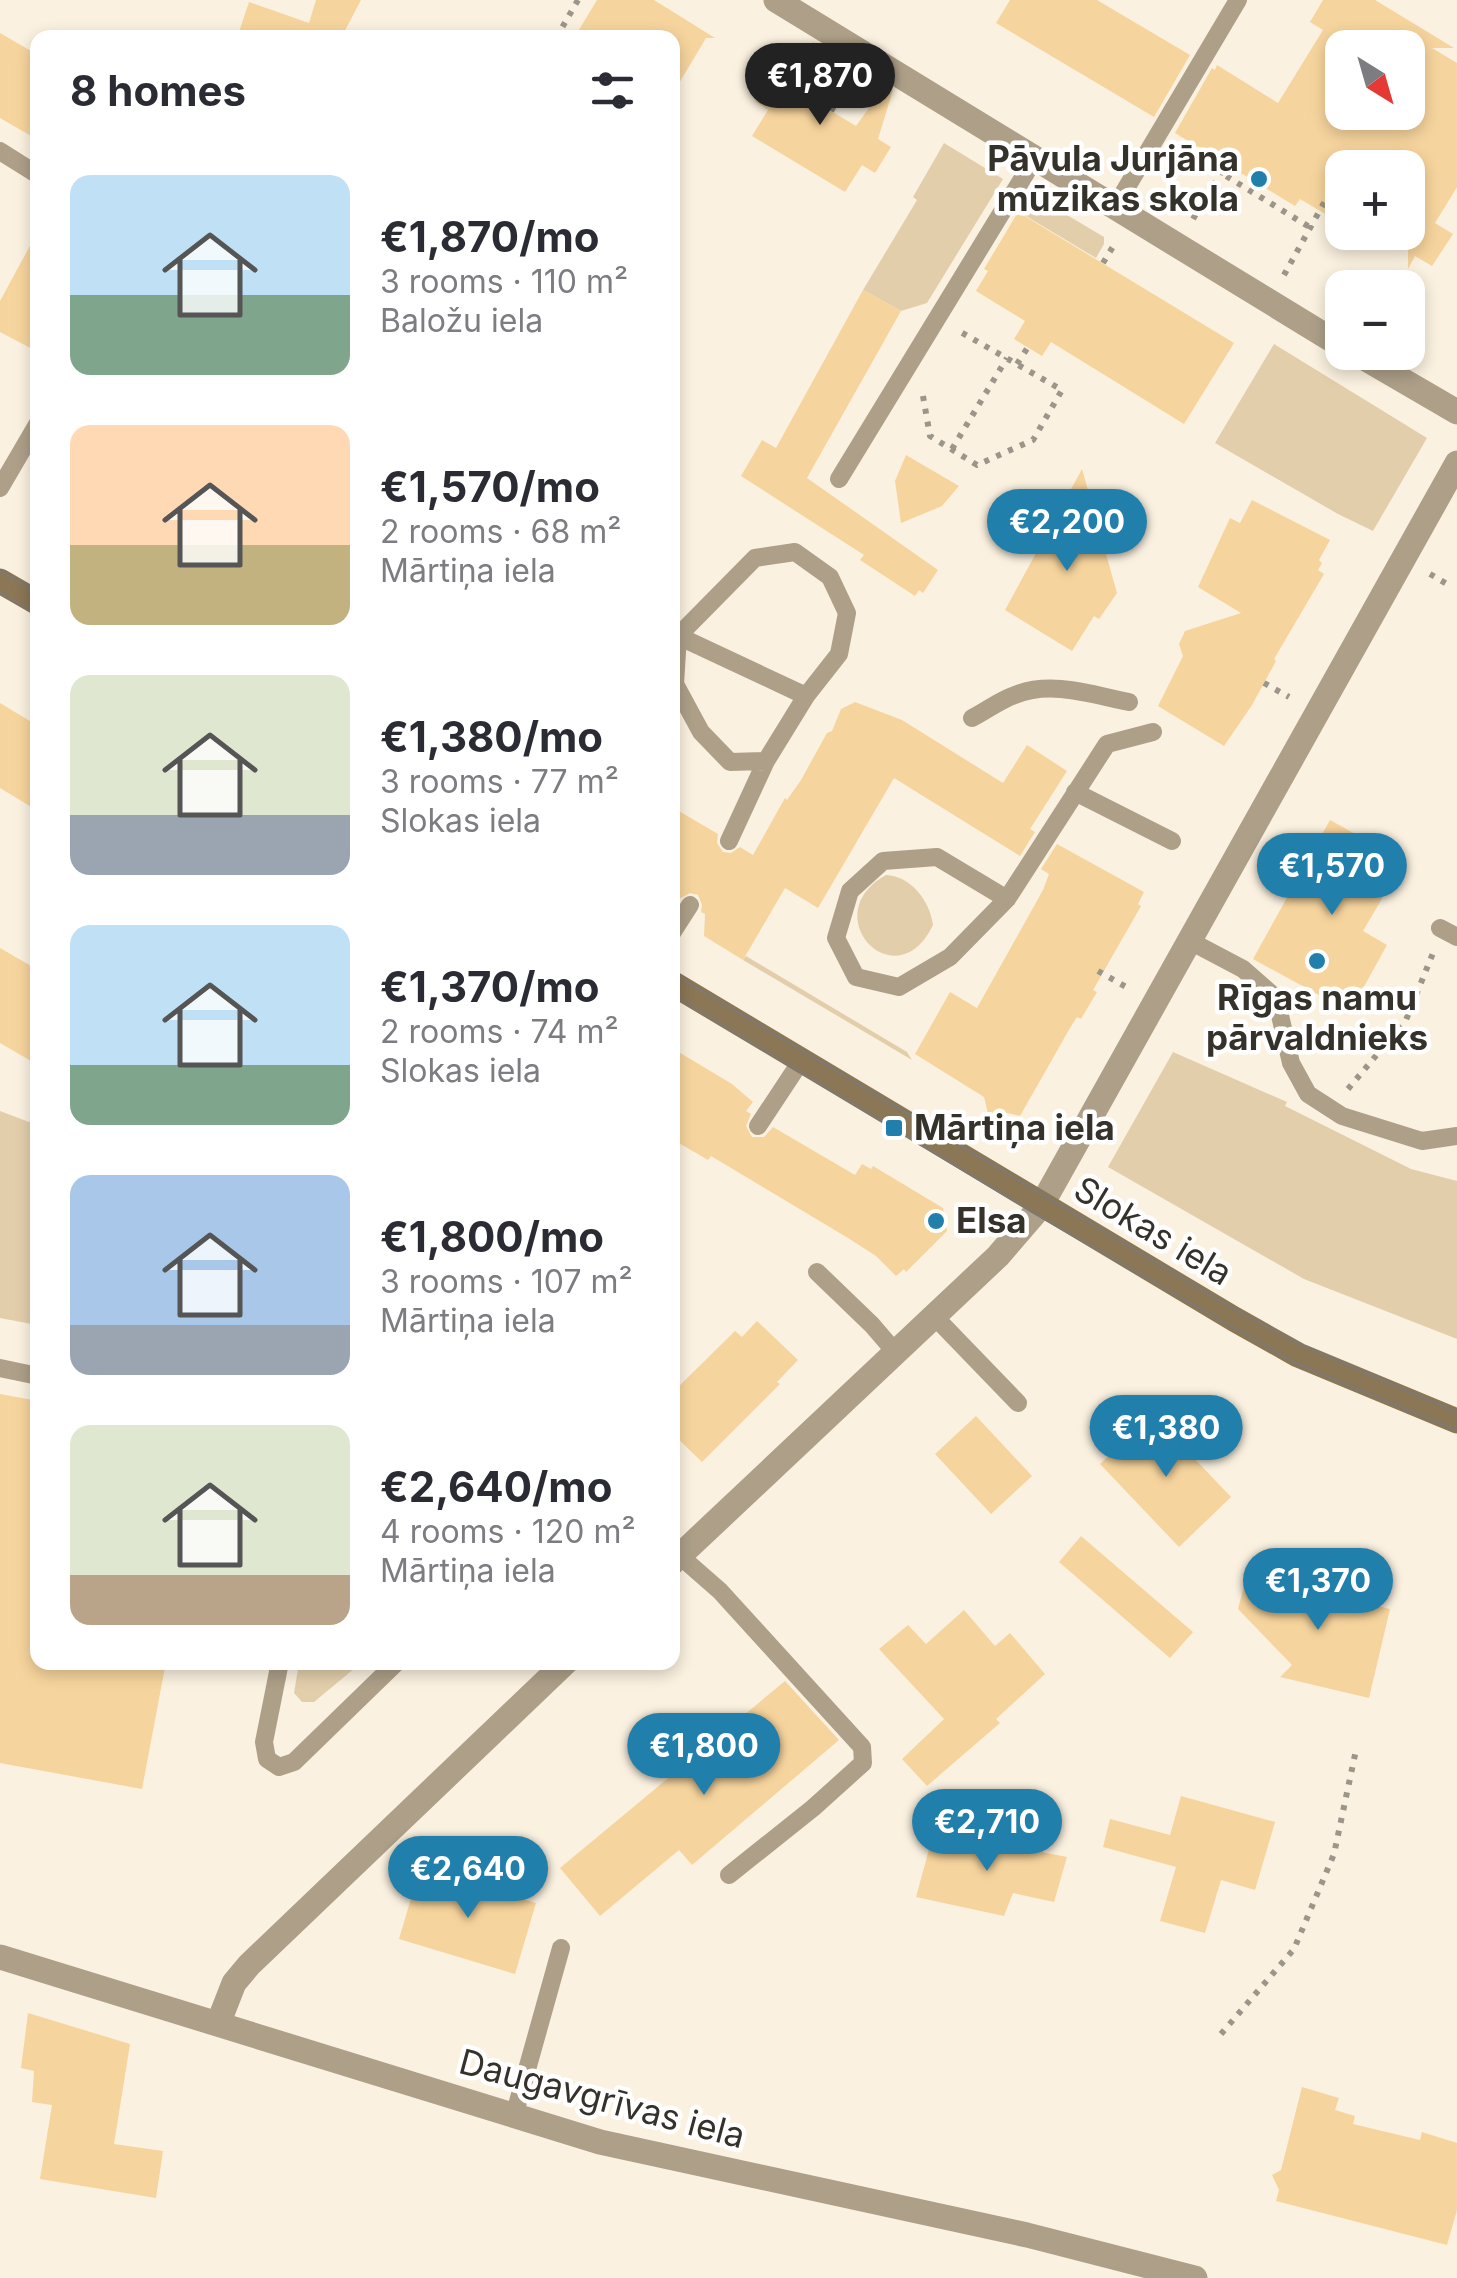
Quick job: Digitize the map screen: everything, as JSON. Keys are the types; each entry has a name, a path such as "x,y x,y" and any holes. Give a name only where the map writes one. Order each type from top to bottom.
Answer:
{"main road":[{"path":"0,581 30,593"},
{"name":"Slokas iela","path":"680,988 1041,1206 1298,1355 1457,1421"}],"street":[{"path":"776,0 1325,336"},
{"path":"1385,370 1457,412"},
{"path":"680,1555 998,1256 1041,1206 1457,462"},
{"path":"218,2024 234,1984 249,1966 558,1670"},
{"name":"Daugavgrīvas iela","path":"0,1958 600,2142 1026,2235 1112,2268 1195,2278"}],"lane":[{"path":"1114,207 1238,0"},
{"path":"0,151 30,170"},
{"path":"838,479 1034,158"},
{"path":"0,488 30,437"},
{"path":"680,630 755,558 794,552 830,577 848,613 838,654 766,760 729,841"},
{"path":"680,637 806,696"},
{"path":"972,718 1017,694 1038,689 1064,689 1129,702"},
{"path":"680,694 700,732 730,762 766,760"},
{"path":"1006,898 936,858 884,860 850,890 836,938 856,976 899,987 950,958 1006,898 1106,744 1153,732"},
{"path":"1075,792 1172,841"},
{"path":"680,921 690,905"},
{"path":"1190,941 1243,968 1276,998 1291,1063 1308,1094 1342,1116 1422,1142 1457,1136"},
{"path":"758,1126 801,1061"},
{"path":"816,1272 896,1353"},
{"path":"934,1316 1018,1404"},
{"path":"0,1368 30,1374"},
{"path":"680,1562 720,1591 862,1747 862,1763 813,1808 728,1875"},
{"path":"278,1670 264,1742 267,1759 279,1767 294,1762 389,1670"},
{"path":"514,2116 562,1948"}],"path":[{"path":"561,30 578,0"},
{"path":"831,111 850,80"},
{"path":"1196,214 1226,164"},
{"path":"1210,166 1310,228"},
{"path":"1287,269 1325,202"},
{"path":"1103,263 1118,240"},
{"path":"922,385 930,436 977,464 1033,440 1062,390 946,324"},
{"path":"948,344 958,330"},
{"path":"1017,364 1028,348"},
{"path":"952,449 1006,358"},
{"path":"1264,683 1284,694"},
{"path":"1371,1064 1406,1020 1445,936"},
{"path":"1220,2034 1294,1948 1334,1854 1356,1750"}],"shaded area":[{"name":"Pāvula Jurjāna mūzikas skola","path":"944,143 1003,179 927,303 901,311 863,290 917,200 913,197"},
{"path":"1029,196 1104,237 1096,258 1019,212"},
{"path":"1274,344 1427,438 1373,531 1215,443"},
{"path":"886,875 903,880 918,891 933,925 917,947 900,955 883,954 869,944 859,929 858,911 866,892"},
{"path":"746,956 907,1052 912,1060 743,960"},
{"path":"1173,1052 1287,1102 1285,1106 1411,1169 1457,1181 1457,1339 1304,1279 1108,1167"},
{"path":"0,1111 30,1122 30,1324 0,1318"},
{"path":"298,1670 353,1670 314,1702 302,1702 294,1693"}],"building":[{"path":"316,0 361,0 345,30 240,30 249,2 309,23"},
{"path":"597,0 654,0 715,38 706,38 680,82 680,30 579,30"},
{"path":"1010,0 1097,0 1190,55 1154,117 996,23"},
{"name":"Pāvula Jurjāna mūzikas skola","path":"1323,0 1375,0 1424,30 1325,30 1325,130 1425,130 1425,30 1454,48 1432,48 1457,63 1457,187 1435,223 1453,234 1432,266 1415,256 1408,269 1408,250 1425,250 1425,150 1325,150 1325,214 1300,199 1295,206 1175,133 1217,65 1278,103 1323,30 1310,22"},
{"path":"0,33 30,50 30,135 0,118"},
{"path":"813,42 821,47 806,96 856,126 885,86 893,90 878,139 891,147 875,173 862,165 845,192 752,136 768,110 755,101 770,75 784,83"},
{"path":"1018,212 1234,343 1184,424 1051,342 1042,356 1014,339 1025,321 976,291 988,271 984,269"},
{"path":"30,246 30,348 0,332 0,301"},
{"path":"863,290 901,311 807,478 938,570 923,593 919,590 915,596 860,560 864,555 741,476 762,440 776,448"},
{"path":"906,455 959,486 942,506 901,523 895,481"},
{"path":"1082,469 1117,593 1099,619 1094,616 1072,651 1005,610"},
{"path":"1252,500 1330,540 1319,560 1322,563 1318,570 1324,574 1252,705 1224,746 1158,706 1183,656 1179,644 1185,631 1241,613 1198,587 1230,518 1240,523"},
{"path":"855,702 902,720 1003,783 1027,745 1067,771 1030,829 1035,832 1020,856 894,778 818,908 785,888 743,960 704,936 705,914 701,912 698,895 690,893 680,898 680,812 718,834 717,843 723,852 731,853 740,847 753,855 785,798 832,731 841,709"},
{"path":"0,703 30,721 30,806 0,788"},
{"path":"1330,820 1404,861 1363,931 1387,945 1350,1012 1253,959"},
{"path":"1057,844 1144,892 1138,904 1141,906 1093,990 1097,992 1081,1019 1077,1017 1070,1028 1020,1116 1003,1112 989,1118 984,1097 915,1054 950,992 977,1008 1043,890 1049,874 1041,869"},
{"path":"0,948 30,965 30,1060 0,1043"},
{"path":"680,1053 732,1084 753,1102 746,1111 751,1114 746,1126 752,1137 764,1137 773,1127 855,1175 862,1164 871,1169 873,1166 943,1208 947,1231 906,1272 904,1269 896,1276 876,1256 848,1238 711,1156 708,1160 680,1144"},
{"path":"757,1321 798,1360 777,1382 780,1384 702,1462 680,1441 680,1385 735,1331 742,1337"},
{"path":"0,1394 30,1400 30,1670 164,1670 142,1789 0,1763"},
{"path":"1152,1414 1231,1497 1179,1547 1100,1464"},
{"path":"976,1416 1032,1476 991,1514 935,1454"},
{"path":"1081,1536 1193,1632 1170,1658 1059,1562"},
{"path":"1247,1574 1390,1609 1369,1698 1280,1677 1292,1665 1238,1609"},
{"path":"964,1610 995,1646 1010,1633 1045,1674 996,1719 1000,1723 927,1786 902,1759 944,1719 879,1649 908,1625 926,1644"},
{"path":"785,1681 839,1740 692,1865 679,1850 600,1916 560,1868"},
{"path":"1181,1796 1275,1822 1255,1890 1221,1880 1205,1933 1160,1921 1176,1867 1103,1847 1110,1819 1170,1835"},
{"path":"934,1831 1067,1857 1054,1902 1013,1893 1004,1916 916,1897"},
{"path":"420,1868 536,1903 515,1974 399,1939"},
{"path":"28,2013 130,2044 114,2144 163,2151 156,2198 40,2179 52,2105 32,2102 34,2071 21,2068"},
{"path":"1302,2087 1339,2098 1335,2110 1355,2116 1353,2124 1420,2140 1422,2132 1457,2143 1457,2210 1447,2245 1276,2201 1279,2190 1272,2175 1281,2170"}],"tram line":[{"path":"0,571 30,588"},
{"path":"0,592 30,609"},
{"path":"680,978 1246,1316 1301,1345 1457,1412"},
{"path":"680,999 1034,1213 1297,1364 1457,1430"}],"place":[{"name":"Pāvula Jurjāna mūzikas skola","path":"1259,179"},
{"name":"Rīgas namu pārvaldnieks","path":"1317,961"},
{"name":"Mārtiņa iela","path":"894,1128"},
{"name":"Elsa","path":"936,1221"}]}
